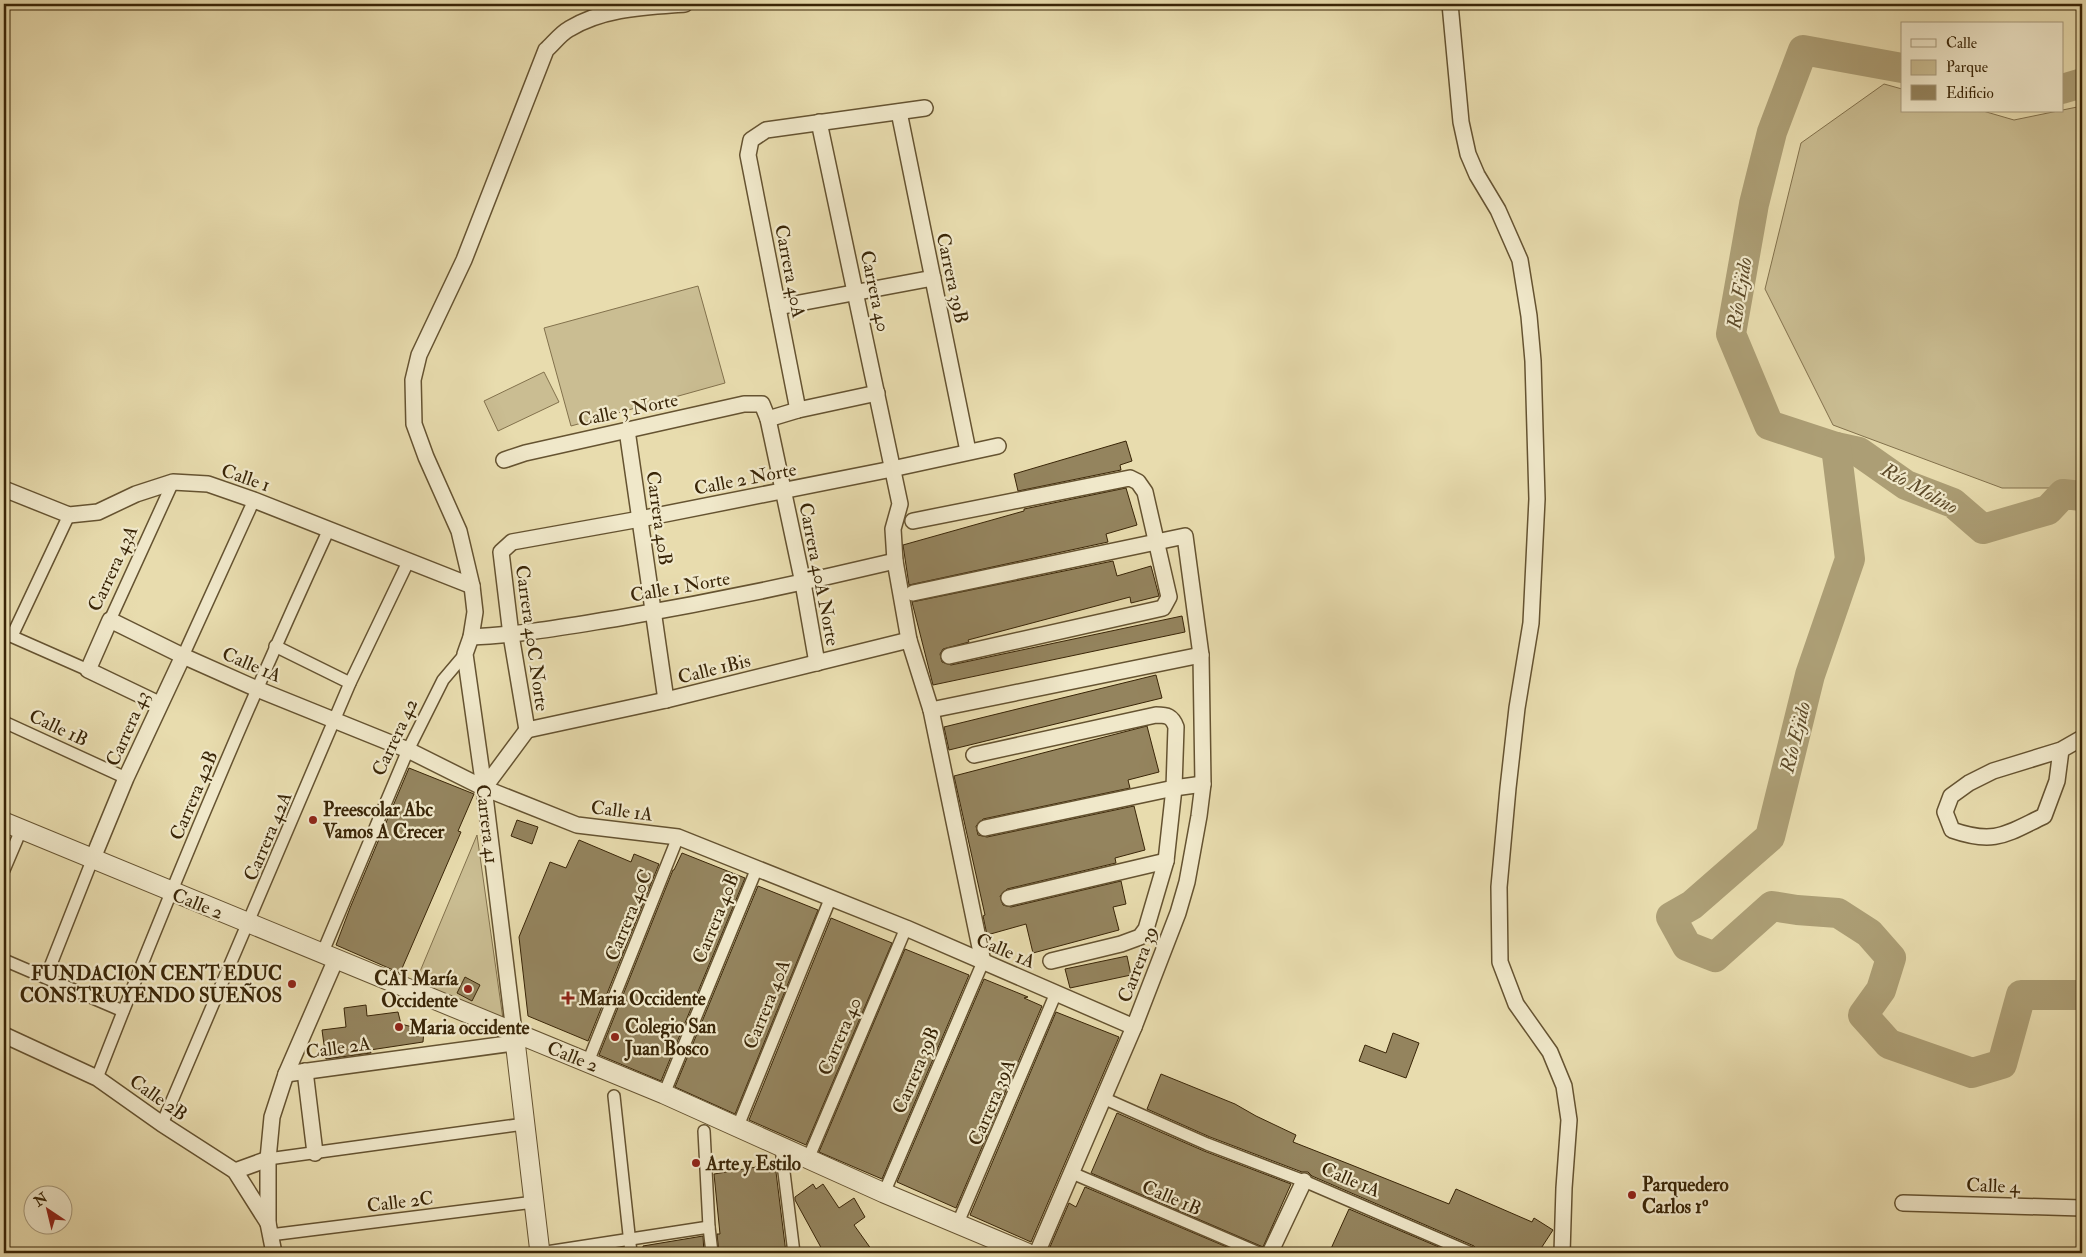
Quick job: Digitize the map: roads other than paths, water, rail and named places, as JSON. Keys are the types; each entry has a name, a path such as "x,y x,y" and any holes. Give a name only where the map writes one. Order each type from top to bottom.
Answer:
{"street":[{"name":"Carrera 41","path":"540,1253 484,788 465,654 471,637 474,612 472,586 459,531 426,457 414,424 412,405 413,380 419,355 464,260 546,50 567,30 596,16 630,8 684,4"},
{"path":"1450,4 1461,122 1468,154 1477,175 1498,210 1520,260 1529,316 1533,361 1537,499 1532,623 1517,708 1508,788 1499,887 1500,962 1516,1004 1550,1052 1564,1086 1569,1120 1562,1253"},
{"path":"819,122 925,108"},
{"name":"Carrera 39B","path":"899,112 968,451"},
{"name":"Carrera 40A","path":"798,410 748,155 751,140 766,130 819,122"},
{"name":"Carrera 40","path":"819,122 900,504 893,529 895,561"},
{"path":"778,307 856,294 933,278"},
{"path":"768,419 798,410 877,393"},
{"name":"Calle 3 Norte","path":"504,460 525,453 744,404 762,404"},
{"name":"Carrera 40A Norte","path":"762,404 768,419 803,583 817,663"},
{"name":"Carrera 40B","path":"627,430 666,700"},
{"name":"Calle 2 Norte","path":"501,552 512,542 782,491 998,446"},
{"path":"914,522 1130,478 1138,482 1144,492 1169,597 1163,608 949,656"},
{"name":"Calle 1","path":"4,489 69,515 98,512 136,494 173,482 208,484 254,500 472,586"},
{"name":"Carrera 43A","path":"88,670 173,482"},
{"name":"Carrera 43","path":"46,977 126,778 254,500"},
{"path":"69,515 8,635 159,704"},
{"name":"Carrera 42B","path":"98,1078 170,892 275,646 329,529"},
{"name":"Carrera 39","path":"1037,1253 1134,1026 1178,913 1194,850 1203,784 1201,655 1185,536 1156,542"},
{"path":"913,593 1156,542"},
{"name":"Carrera 40C Norte","path":"501,552 511,636 527,730"},
{"path":"895,561 909,640 931,710 983,962"},
{"name":"Calle 1 Norte","path":"471,637 511,636 653,612 803,583 895,561"},
{"name":"Carrera 42A","path":"162,1124 350,684 408,562"},
{"name":"Calle 1A","path":"110,620 183,656 257,689 408,750 484,788 577,826 678,837 906,928 1134,1026"},
{"name":"Calle 1Bis","path":"527,730 666,700 909,640"},
{"path":"275,646 350,684"},
{"name":"Carrera 42","path":"274,1253 269,1229 268,1160 272,1117 329,957 408,750 443,680 465,654"},
{"path":"931,710 1201,655"},
{"path":"974,755 1156,715 1165,715 1173,719 1176,727 1174,788 1166,861 1149,921 1140,937 1121,944 1051,961"},
{"name":"Calle 1B","path":"4,722 126,778"},
{"path":"484,788 527,730"},
{"path":"2061,750 2057,782 2044,816 2000,837 1973,837 1952,830 1945,812 1951,796 1969,783 1993,771 2061,750 2082,738"},
{"path":"985,828 1174,788 1203,784"},
{"path":"4,870 12,826"},
{"name":"Calle 2","path":"12,826 329,957 514,1037 588,1062 738,1126 781,1148 957,1225 1027,1253"},
{"name":"Carrera 40C","path":"588,1062 678,837"},
{"path":"1009,898 1166,861"},
{"name":"Carrera 40B","path":"664,1094 757,868"},
{"name":"Carrera 40A","path":"738,1126 831,897"},
{"name":"Carrera 40","path":"808,1159 906,928"},
{"path":"4,960 123,1011"},
{"name":"Carrera 39B","path":"884,1193 983,962"},
{"name":"Carrera 39A","path":"957,1225 1056,993"},
{"name":"Calle 2B","path":"4,1035 98,1078 234,1172 269,1229"},
{"name":"Calle 2A","path":"286,1074 514,1037"},
{"path":"305,1072 314,1153"},
{"path":"614,1096 631,1253"},
{"name":"Calle 1A","path":"1103,1098 1207,1144 1304,1181 1471,1253"},
{"path":"234,1172 268,1160 524,1124"},
{"path":"704,1131 712,1253"},
{"path":"781,1148 794,1253"},
{"name":"Calle 1B","path":"1072,1173 1259,1253"},
{"path":"1270,1253 1304,1181"},
{"name":"Calle 2C","path":"269,1229 534,1202"},
{"name":"Calle 4","path":"1903,1202 2082,1208"},
{"path":"540,1253 709,1227"}],"waterway":[{"name":"Río Ejido","path":"1901,68 1803,50 1772,132 1754,204 1731,334 1769,425 1836,447 1859,452 1906,485 1953,503 1983,529 2048,510 2063,494 2082,496"},
{"name":"Río Ejido","path":"2064,88 2082,83"},
{"name":"Río Ejido","path":"1836,447 1850,559 1810,675 1770,837 1692,905 1671,917 1687,946 1715,957 1772,906 1838,913 1869,933 1891,958 1881,990 1863,1015 1889,1044 1972,1073 2002,1064 2021,995 2082,995"}],"place":[{"name":"Preescolar Abc Vamos A Crecer","path":"313,820"},
{"name":"FUNDACION CENT EDUC CONSTRUYENDO SUEÑOS","path":"292,984"},
{"name":"CAI María Occidente","path":"468,989"},
{"name":"Maria Occidente","path":"568,998"},
{"name":"Maria occidente","path":"399,1027"},
{"name":"Colegio San Juan Bosco","path":"615,1037"},
{"name":"Arte y Estilo","path":"696,1163"},
{"name":"Parquedero Carlos 1º","path":"1632,1195"}],"water label":[{"name":"Río Molino","path":"1920,488"}]}
